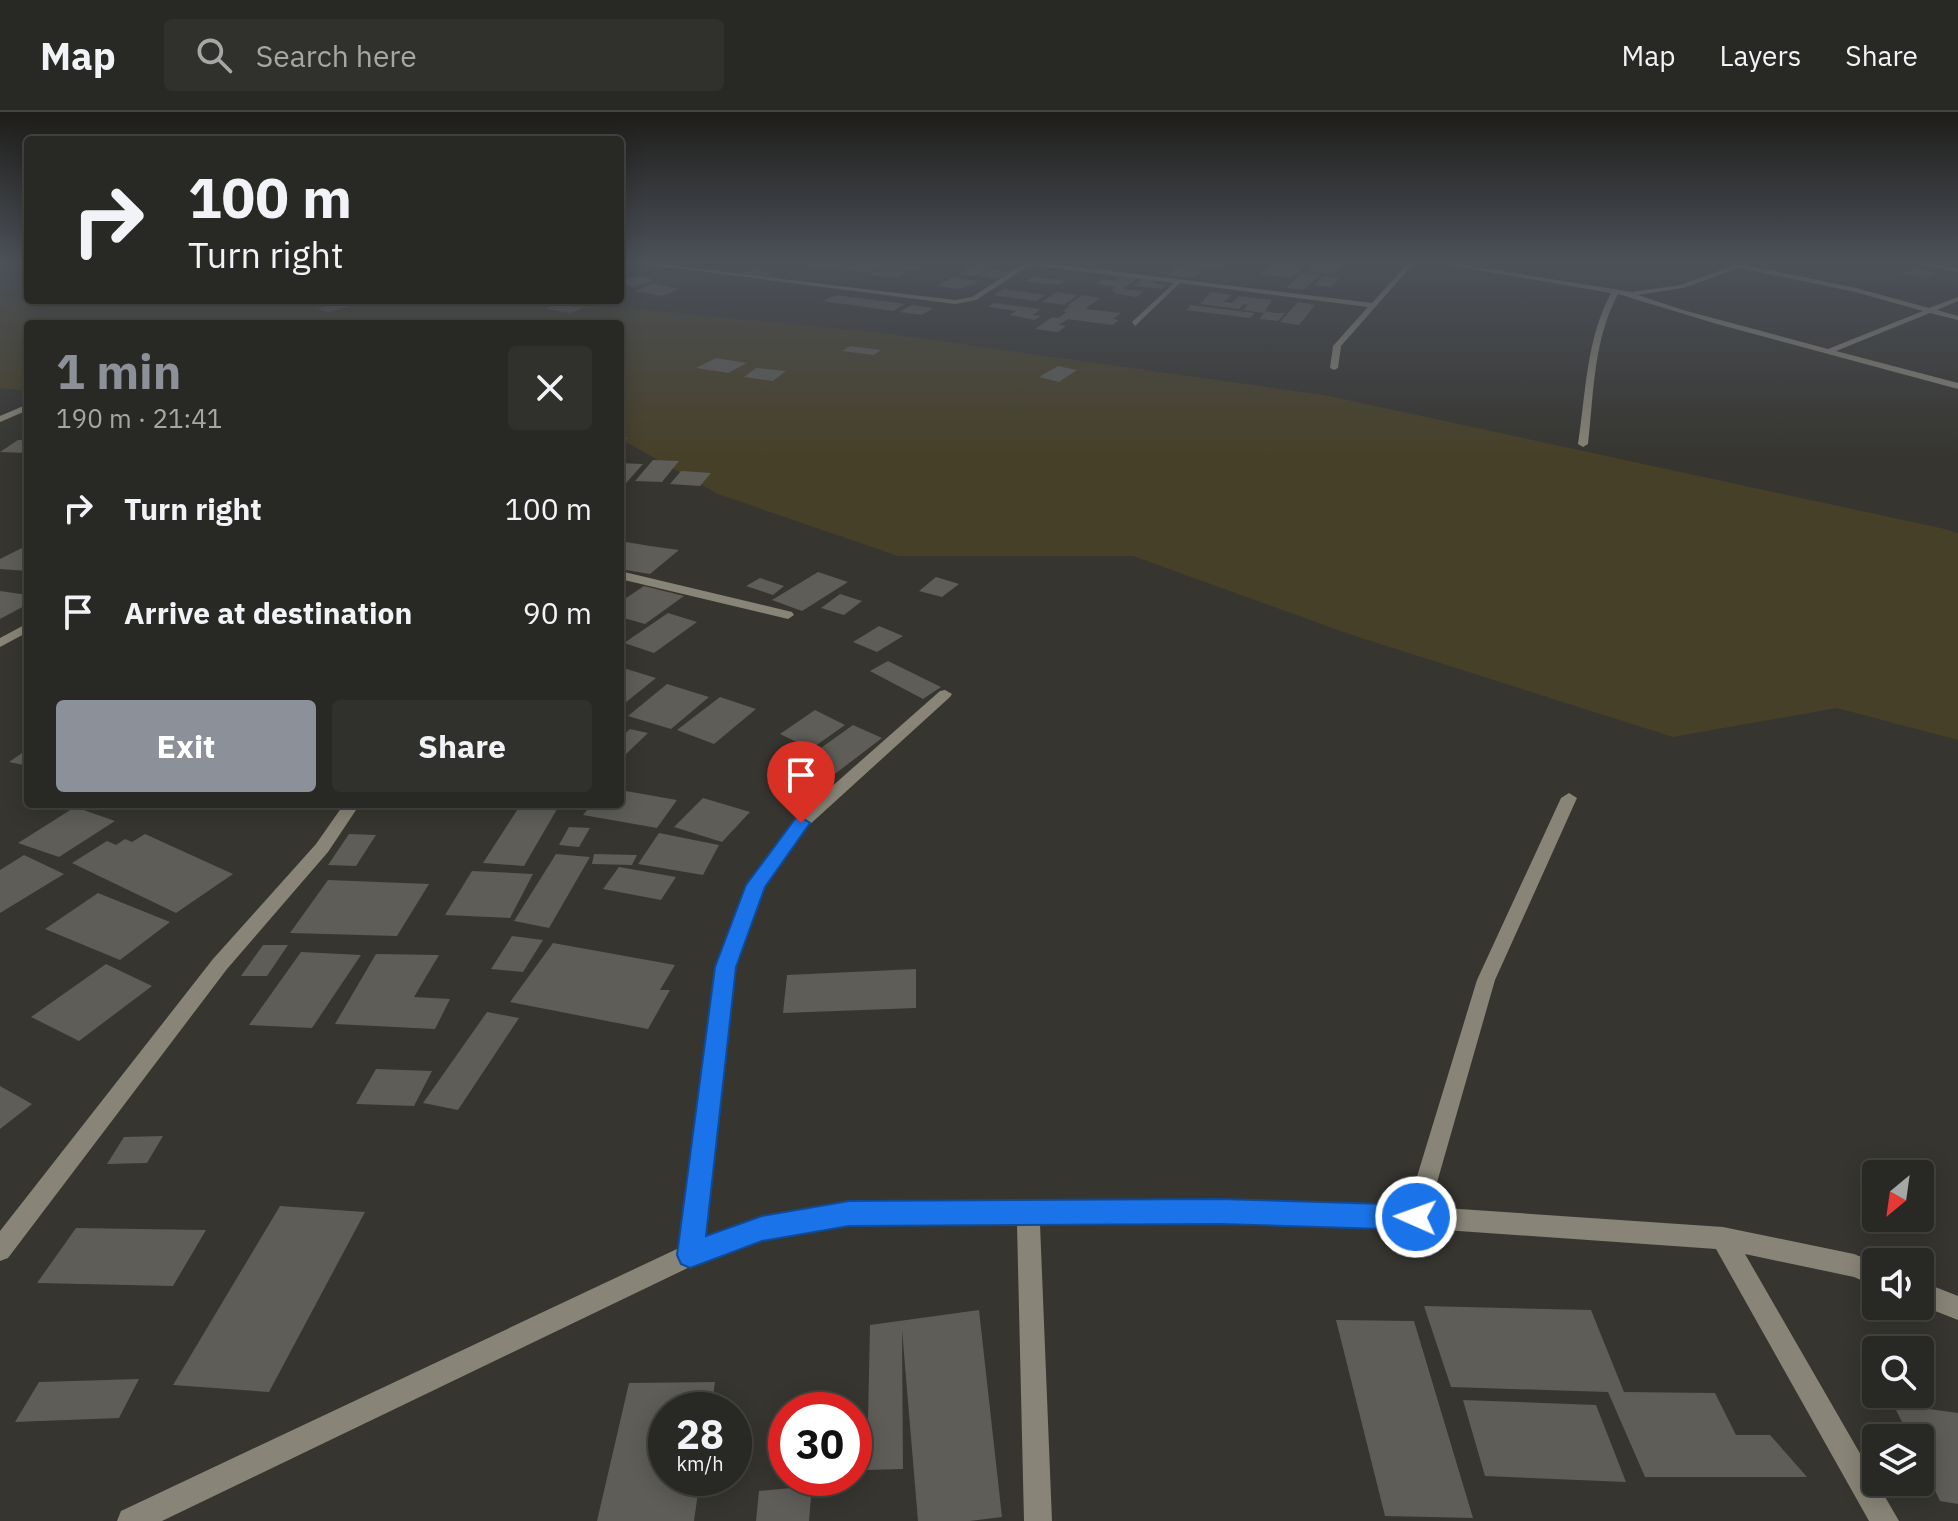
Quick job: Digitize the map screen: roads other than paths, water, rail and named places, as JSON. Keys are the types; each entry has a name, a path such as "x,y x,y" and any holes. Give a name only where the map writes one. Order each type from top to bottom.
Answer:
{"street":[{"path":"1334,368 1337,346 1352,329"},
{"path":"1583,444 1590,379 1600,329"},
{"path":"1744,329 1958,386"},
{"path":"1831,350 1886,329"},
{"path":"0,419 24,409"},
{"path":"624,576 788,615"},
{"path":"0,643 24,629"},
{"path":"690,1255 726,967 755,885 801,823 945,694"},
{"path":"1416,1217 1486,980 1569,798"},
{"path":"0,1250 220,964 322,848 349,808"},
{"path":"1028,1210 1038,1521"},
{"path":"131,1521 158,1515 690,1255 762,1229 849,1214 1028,1210 1416,1217 1723,1238 1862,1269"},
{"path":"1723,1238 1885,1521"},
{"path":"1934,1299 1958,1308"}]}
